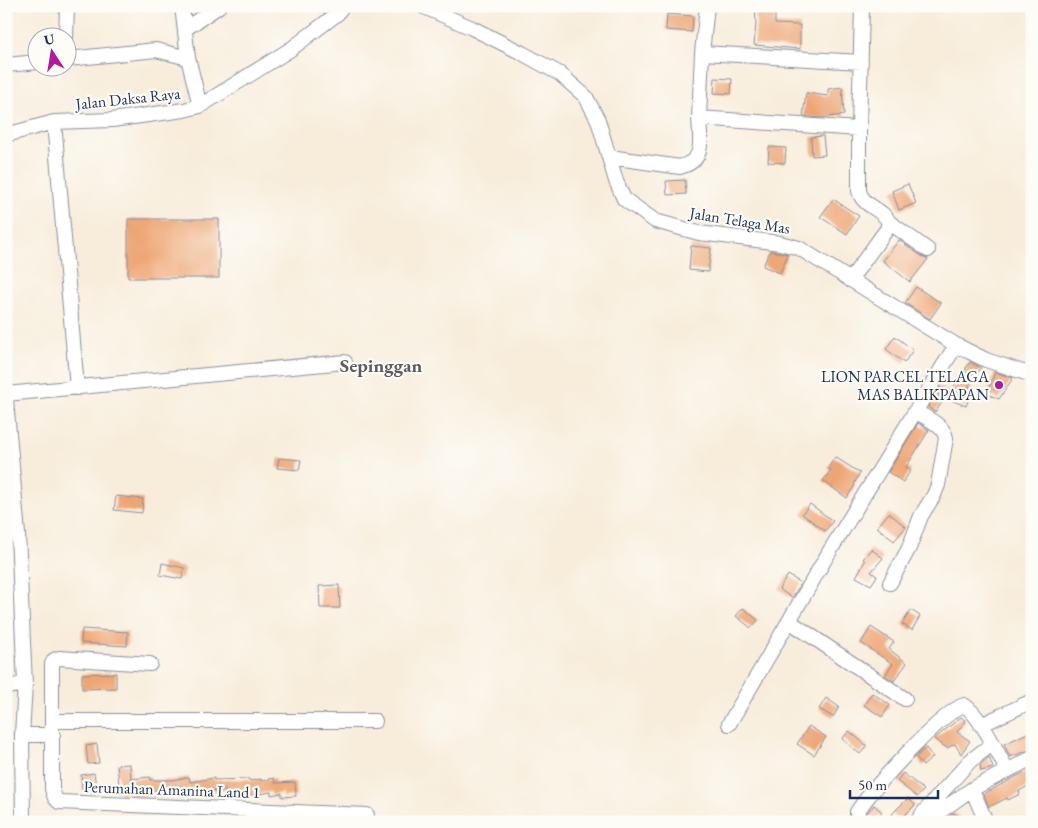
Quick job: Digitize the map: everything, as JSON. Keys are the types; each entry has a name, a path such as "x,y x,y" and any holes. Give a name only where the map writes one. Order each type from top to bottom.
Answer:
{"street":[{"path":"66,28 67,6"},
{"path":"182,6 188,58 200,106"},
{"path":"185,29 218,6"},
{"name":"Jalan Daksa Raya","path":"6,136 54,122 112,120 200,106 291,49 337,14 342,6"},
{"name":"Jalan Telaga Mas","path":"422,6 472,28 560,74 586,97 598,120 616,181 624,199 654,221 699,233 780,243 799,248 956,345 986,360 1032,375"},
{"path":"610,157 680,167 696,160 700,149 699,118 702,53 707,6"},
{"path":"862,6 859,129 861,197 886,217 889,222 928,250"},
{"path":"78,58 156,50 188,58"},
{"path":"702,53 861,62"},
{"path":"6,65 28,63"},
{"path":"699,118 859,129"},
{"path":"54,122 77,388"},
{"path":"850,280 887,228 889,222"},
{"path":"729,724 956,345"},
{"path":"6,394 345,362"},
{"path":"6,400 18,534 25,684 22,735 23,822"},
{"path":"890,583 909,548 921,516 938,485 946,438 945,432 940,427 915,412"},
{"path":"789,621 905,699"},
{"name":"Perumahan Amanina Land 1","path":"150,664 59,658 54,660 52,664 52,789 55,798 59,802 367,815"},
{"path":"6,686 25,684"},
{"path":"981,725 1032,701"},
{"path":"858,822 857,812 865,799 947,715 958,707 964,705 970,709 1007,770"},
{"path":"22,735 53,728 375,721"},
{"path":"992,744 970,761 923,813 924,822 972,789 1032,758"},
{"path":"972,789 986,822"}],"building":[{"path":"755,6 775,6 775,24 800,25 800,49 754,45"},
{"path":"667,14 693,16 692,32 666,30"},
{"path":"715,78 732,79 731,94 714,93"},
{"path":"842,87 844,115 820,118 803,116 806,93 828,96 828,89"},
{"path":"823,136 825,155 812,156 811,137"},
{"path":"769,147 786,148 785,163 768,162"},
{"path":"685,180 686,194 667,195 666,181"},
{"path":"908,184 916,203 899,210 892,191"},
{"path":"833,199 859,216 847,234 820,217"},
{"path":"128,219 219,219 219,278 128,278"},
{"path":"899,240 928,259 910,282 883,261"},
{"path":"691,246 711,248 708,272 689,270"},
{"path":"770,251 788,254 780,273 763,266"},
{"path":"916,287 941,303 930,319 905,303"},
{"path":"895,336 913,350 904,363 886,349"},
{"path":"970,362 981,368 968,387 973,389 966,406 946,398"},
{"name":"LION PARCEL TELAGA MAS BALIKPAPAN","path":"995,372 1013,378 999,399 987,394"},
{"path":"940,387 949,393 935,412 928,407"},
{"path":"918,423 929,430 906,467 911,470 903,482 888,472"},
{"path":"835,457 860,473 847,498 823,481 831,470 828,468"},
{"path":"279,458 301,460 299,470 277,468"},
{"path":"116,496 143,499 142,513 114,510"},
{"path":"810,504 833,521 825,531 802,514"},
{"path":"889,513 906,527 894,541 877,527"},
{"path":"871,549 883,558 871,572 877,576 871,585 856,577 865,561 863,559"},
{"path":"162,563 184,568 182,579 160,575"},
{"path":"788,575 801,583 792,598 779,589"},
{"path":"339,585 340,608 320,608 319,586"},
{"path":"743,608 758,620 751,628 736,616"},
{"path":"911,610 920,616 912,630 902,624"},
{"path":"871,627 894,642 889,649 907,663 894,681 885,675 893,664 861,643"},
{"path":"82,629 128,632 127,646 81,643"},
{"path":"116,673 116,688 82,689 82,674"},
{"path":"872,693 890,705 882,717 864,705"},
{"path":"826,698 839,707 833,717 819,709"},
{"path":"961,717 966,721 957,732 970,741 961,754 955,744 947,748 934,739"},
{"path":"809,726 826,737 814,755 797,744"},
{"path":"849,731 867,746 860,754 842,739"},
{"path":"1032,731 1032,749 1010,757 1004,744"},
{"path":"97,744 99,763 88,764 86,746"},
{"path":"926,748 933,757 923,766 916,757"},
{"path":"989,757 993,768 981,771 980,765"},
{"path":"130,764 131,779 150,777 150,780 172,780 189,777 190,782 214,778 214,780 249,779 250,781 261,779 261,781 274,778 275,783 295,782 296,796 282,797 282,793 271,795 271,792 246,796 246,793 225,794 225,789 182,795 182,793 138,796 138,793 120,794 117,765"},
{"path":"1032,768 1032,784 1019,791 1020,794 989,807 984,794"},
{"path":"94,773 97,791 83,793 81,775"},
{"path":"903,773 924,790 917,797 897,781"},
{"path":"908,798 915,805 899,821 892,814"},
{"path":"874,805 882,812 875,820 867,813"},
{"path":"954,813 965,822 941,822"}],"place":[{"name":"LION PARCEL TELAGA MAS BALIKPAPAN","path":"999,385"}],"district":[{"name":"Sepinggan","path":"381,365"}]}
